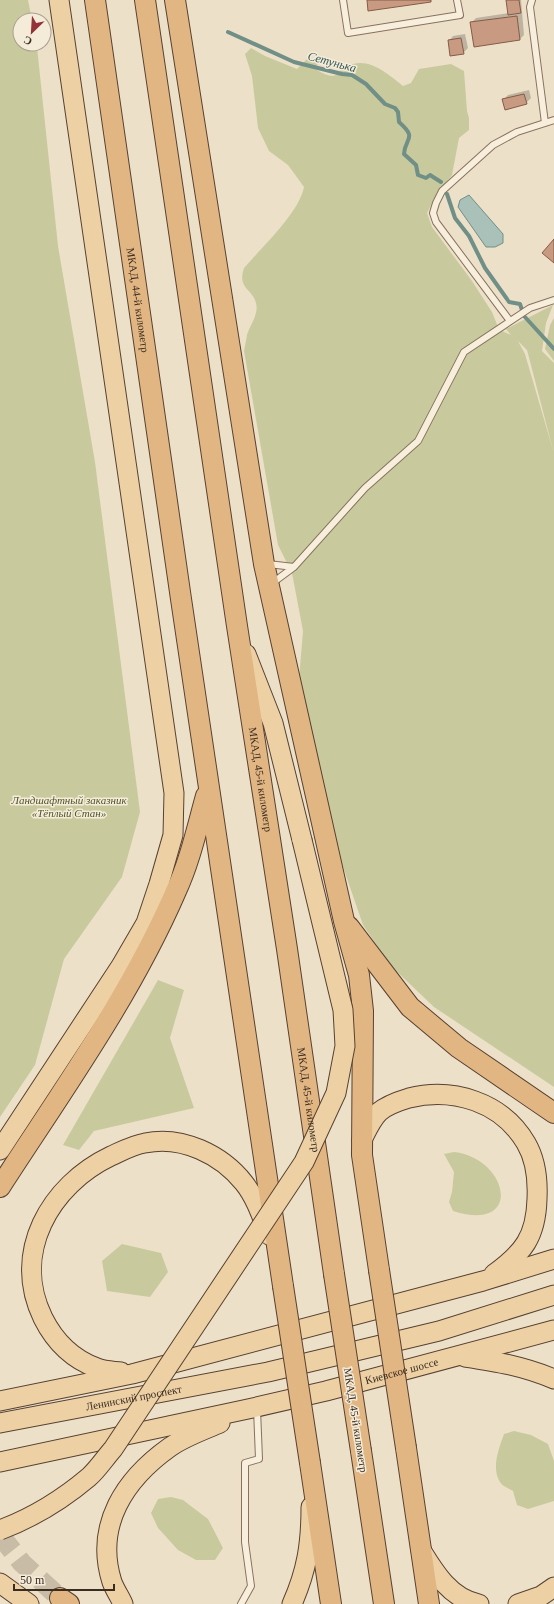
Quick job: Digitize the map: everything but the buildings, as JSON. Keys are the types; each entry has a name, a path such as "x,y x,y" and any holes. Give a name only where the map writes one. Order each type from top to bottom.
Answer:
{"highway":[{"name":"МКАД, 44-й километр","path":"95,0 208,788"},
{"name":"МКАД, 45-й километр","path":"145,0 384,1604"},
{"path":"175,0 268,587 344,921 359,975 363,1011 362,1155 429,1604"},
{"path":"0,1187 74,1074 140,966 177,890 190,852 208,788"},
{"path":"208,788 331,1604"},
{"path":"344,921 410,1007 459,1048 554,1113"}],"main road":[{"path":"0,1150 121,966 146,923 173,836 174,794 59,0"},
{"path":"0,1530 17,1524 56,1502 90,1476 113,1449 304,1162 336,1093 345,1046 343,1010 273,723 239,637"},
{"path":"362,1140 368,1126 380,1111 399,1101 422,1095 447,1094 470,1099 493,1110 513,1125 526,1143 534,1162 538,1184 535,1220 525,1246 511,1262 483,1281"},
{"path":"132,1374 98,1369 69,1354 49,1331 37,1306 31,1281 32,1256 38,1232 49,1210 66,1189 84,1171 102,1160 126,1149 146,1143 165,1142 190,1145 210,1154 229,1167 245,1183 258,1206 270,1237 283,1284"},
{"path":"0,1401 132,1374 483,1281 554,1259"},
{"name":"Ленинский проспект","path":"0,1423 268,1372 439,1331 554,1295"},
{"name":"Киевское шоссе","path":"253,1408 326,1391 554,1330"},
{"path":"455,1356 501,1362 530,1369 554,1379"},
{"path":"0,1462 253,1408"},
{"path":"123,1604 112,1583 107,1555 109,1527 117,1505 130,1482 171,1446 253,1408"},
{"path":"292,1604 301,1583 309,1555 311,1520 310,1465"},
{"path":"421,1550 435,1574 450,1590 471,1603 480,1604"},
{"path":"0,1583 30,1604"},
{"path":"518,1604 541,1596 554,1587"}],"lane":[{"path":"344,0 348,32 460,15 457,0"},
{"path":"532,0 530,7 545,123"},
{"path":"510,321 436,222 433,213 442,191 493,145 517,132 554,120"},
{"path":"268,587 294,567 365,488 418,441 464,352 530,308 554,300"},
{"path":"264,564 294,567"},
{"path":"242,1604 251,1586 245,1542 245,1463 259,1459 253,1408"}],"green space":[{"name":"Ландшафтный заказник «Тёплый Стан»","path":"0,0 28,0 30,12 12,12 12,52 38,52 58,246 95,462 140,812 122,877 64,959 35,1065 0,1117"},
{"path":"251,48 265,56 297,69 308,58 319,61 315,69 330,76 334,76 346,66 360,63 367,64 380,69 403,86 411,83 419,69 451,64 464,71 469,130 459,138 452,175 434,199 427,213 432,227 472,281 492,312 498,327 504,332 511,335 506,329 553,305 546,323 542,351 554,363 554,1087 434,1007 391,966 363,925 341,861 299,679 303,631 292,573 278,545 244,351 248,331 257,307 254,298 242,280 244,268 288,219 301,197 304,187 288,165 269,151 258,128 252,76 245,54","holes":["518,341 527,350 553,450 525,354"]},
{"path":"554,318 554,361 545,349 550,325"},
{"path":"158,980 184,990 170,1038 194,1108 94,1131 79,1150 63,1145"},
{"path":"454,1152 473,1157 487,1167 497,1179 501,1192 499,1204 491,1212 476,1215 453,1211 449,1202 452,1192 454,1172 444,1154"},
{"path":"122,1244 161,1253 168,1272 150,1297 107,1291 102,1261"},
{"path":"514,1431 531,1435 548,1444 554,1461 554,1501 528,1509 517,1505 513,1491 500,1482 496,1471 498,1452 504,1434"},
{"path":"171,1497 183,1500 208,1519 223,1548 215,1560 196,1560 178,1550 158,1528 151,1513 158,1499"}],"water":[{"path":"469,195 503,234 503,243 495,247 486,247 458,207 460,200"}],"waterway":[{"name":"Сетунька","path":"228,32 294,62 342,74 352,75 366,84 385,104 395,108 398,112 399,122 409,135 404,154 416,165 418,175 426,178 430,175 441,182"},
{"name":"Сетунька","path":"447,194 455,218 469,236 485,268 509,302 520,304 522,310"},
{"name":"Сетунька","path":"525,317 554,349"}],"tunnel":[{"path":"0,1535 22,1563 60,1598"}]}
